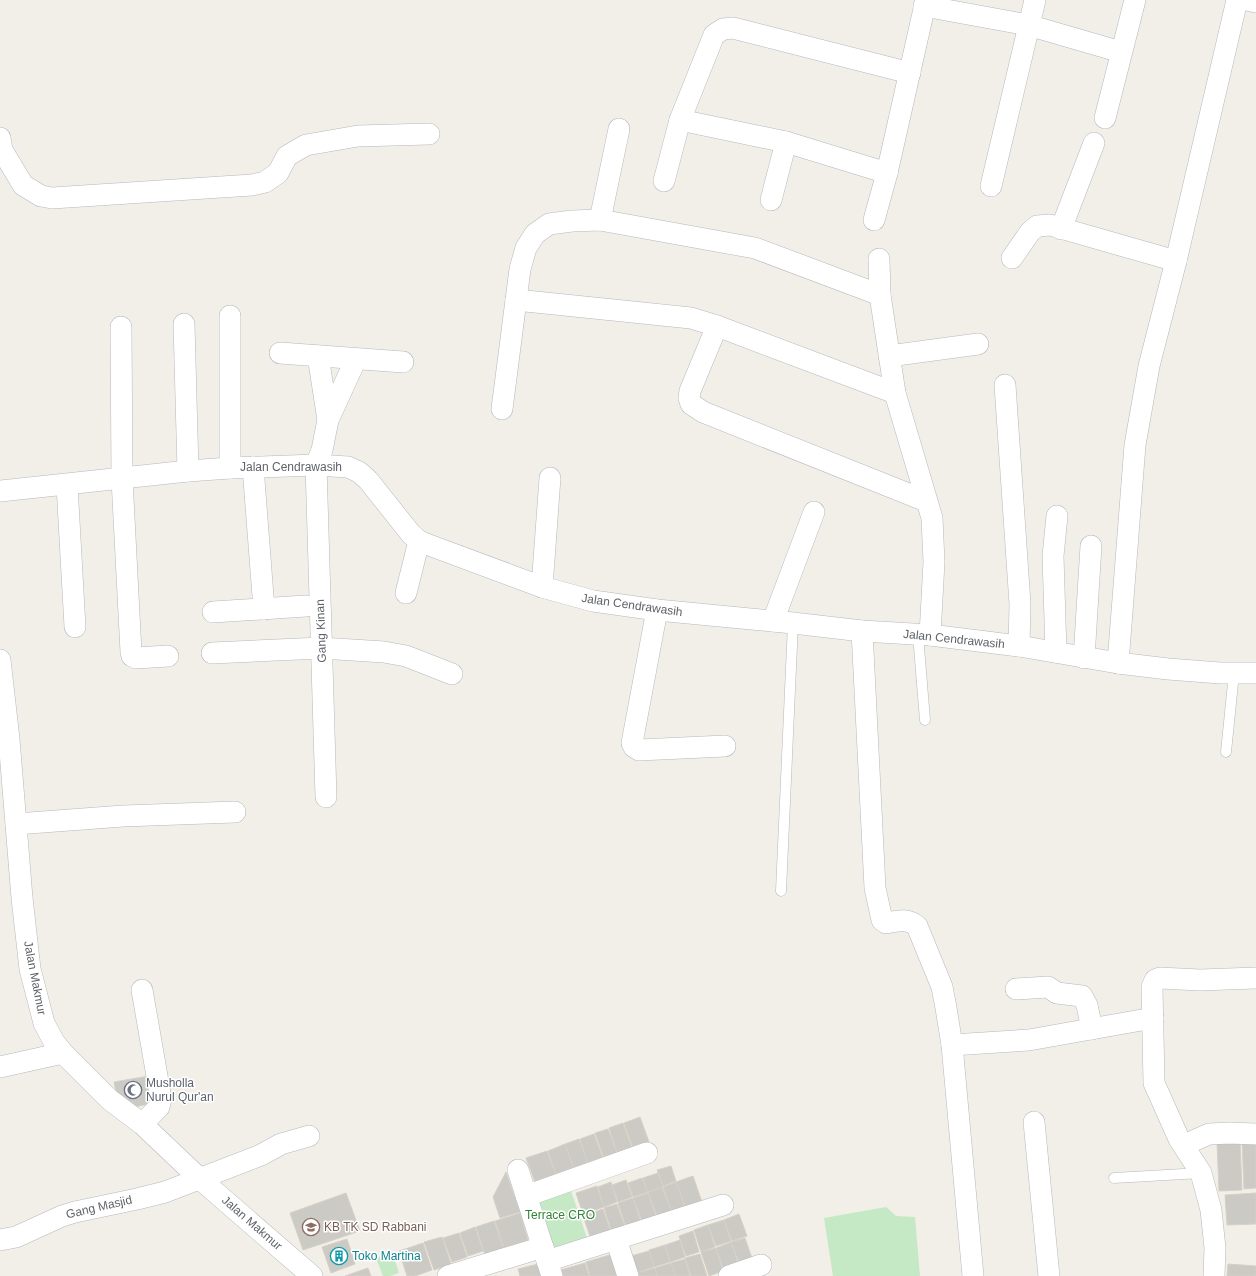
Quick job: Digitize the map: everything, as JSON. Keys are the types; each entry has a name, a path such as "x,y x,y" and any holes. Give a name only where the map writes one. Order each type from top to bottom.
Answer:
{"street":[{"path":"990,186 1035,0"},
{"path":"1104,118 1135,0"},
{"path":"1118,663 1135,445 1149,366 1176,261 1237,0"},
{"path":"1247,0 1256,2"},
{"path":"874,220 888,173 901,107 925,3 1028,25 1121,52"},
{"path":"664,182 680,120 714,35 722,29 734,28 910,73"},
{"path":"680,120 786,142 888,173"},
{"path":"600,220 619,129"},
{"path":"0,138 2,150 23,185 40,196 52,198 252,186 265,182 278,172 287,156 306,145 358,136 429,134"},
{"path":"772,200 786,142"},
{"path":"1061,229 1094,143"},
{"path":"502,409 520,269 526,248 535,234 549,224 600,220 755,248 880,294"},
{"path":"1012,258 1030,232 1038,226 1050,226 1176,261"},
{"path":"879,259 880,294 895,393 932,518 934,562 924,635"},
{"path":"516,300 691,318 717,326 895,393"},
{"path":"230,316 230,468"},
{"path":"184,324 188,471"},
{"path":"717,326 690,391 689,398 691,404 703,412 926,501"},
{"path":"121,327 122,479 131,652 132,656 136,658 168,656"},
{"path":"889,356 978,344"},
{"path":"280,353 403,362"},
{"path":"318,356 328,420"},
{"path":"316,465 322,450 328,420 356,359"},
{"path":"1005,385 1020,604 1019,646"},
{"name":"Jalan Cendrawasih","path":"0,491 230,468 316,465 348,467 359,472 368,480 411,534 419,541 542,587 593,601 658,610 783,622 862,632 924,635 1019,646 1084,658 1168,669 1256,673"},
{"name":"Gang Kinan","path":"316,465 326,797"},
{"path":"253,467 264,609"},
{"path":"542,587 550,478"},
{"path":"67,485 75,627"},
{"path":"783,622 814,512"},
{"path":"1056,652 1053,556 1057,516"},
{"path":"406,593 419,541"},
{"path":"1084,658 1091,546"},
{"path":"213,612 306,606"},
{"path":"658,610 632,743 634,747 639,750 724,746"},
{"path":"862,632 875,888 882,920 886,923 906,920 917,926 942,987 952,1045 973,1276"},
{"path":"212,653 321,648 384,652 406,656 452,674"},
{"name":"Jalan Makmur","path":"0,660 4,739 16,824 22,898 34,984 44,1023 54,1042 63,1053 110,1100 142,1124 200,1179 312,1276"},
{"path":"16,824 123,816 235,812"},
{"path":"1214,1276 1215,1248 1211,1210 1201,1173 1179,1139 1154,1083 1152,987 1155,980 1160,978 1200,980 1256,978"},
{"path":"1016,989 1048,987 1057,993 1082,996 1087,1005 1092,1029"},
{"path":"142,990 161,1099 159,1106 142,1124"},
{"path":"952,1045 1029,1040 1153,1018"},
{"path":"0,1067 63,1053"},
{"path":"1034,1122 1049,1276"},
{"path":"1184,1145 1209,1134 1256,1134"},
{"name":"Gang Masjid","path":"0,1240 16,1237 62,1216 165,1192 261,1155 282,1144 309,1136"},
{"path":"526,1196 647,1153"},
{"path":"518,1170 547,1261"},
{"path":"459,1274 547,1261 723,1205"},
{"path":"616,1239 628,1276"},
{"path":"730,1276 761,1265"}],"lane":[{"path":"781,891 783,622"},
{"path":"924,635 925,720"},
{"path":"1226,752 1234,673"},
{"path":"1114,1178 1201,1173"}],"green space":[{"name":"Terrace CRO","path":"571,1191 587,1238 554,1249 537,1202"},
{"path":"886,1207 896,1216 915,1217 920,1276 833,1276 824,1218"},
{"path":"392,1252 399,1273 390,1276 383,1276 376,1258"}],"building":[{"name":"Musholla Nurul Qur'an","path":"149,1076 154,1103 129,1108 117,1097 114,1082"},
{"path":"640,1117 649,1142 633,1148 624,1123"},
{"path":"623,1123 632,1148 617,1153 609,1128"},
{"path":"608,1129 617,1153 604,1158 595,1133"},
{"path":"594,1134 603,1158 588,1163 580,1139"},
{"path":"579,1139 588,1163 574,1168 565,1144"},
{"path":"1242,1139 1256,1139 1256,1188 1244,1189"},
{"path":"1240,1141 1242,1190 1219,1191 1217,1142"},
{"path":"565,1144 574,1169 556,1175 548,1151"},
{"path":"547,1151 556,1175 535,1182 526,1158"},
{"path":"671,1166 676,1181 663,1186 657,1170"},
{"path":"506,1172 520,1212 500,1218 493,1197"},
{"path":"658,1173 663,1187 648,1192 643,1178"},
{"path":"693,1176 704,1208 688,1214 676,1182"},
{"path":"642,1178 648,1192 633,1197 628,1183"},
{"path":"626,1180 632,1197 618,1202 612,1185"},
{"path":"611,1182 617,1202 604,1207 598,1187"},
{"path":"676,1182 685,1207 671,1211 663,1187"},
{"path":"597,1186 604,1207 583,1214 576,1193"},
{"path":"662,1187 671,1211 657,1216 648,1192"},
{"name":"KB TK SD Rabbani","path":"346,1193 360,1231 303,1250 290,1213"},
{"path":"648,1193 656,1216 642,1221 633,1198"},
{"path":"1256,1193 1256,1224 1227,1225 1225,1195"},
{"path":"633,1198 641,1222 626,1227 618,1203"},
{"path":"617,1204 625,1227 612,1232 604,1208"},
{"path":"603,1209 611,1232 591,1239 583,1216"},
{"path":"520,1213 528,1240 504,1248 495,1221"},
{"path":"739,1214 747,1236 732,1241 724,1220"},
{"path":"724,1220 731,1241 716,1246 708,1225"},
{"path":"494,1221 504,1249 485,1255 476,1227"},
{"path":"708,1225 715,1247 701,1252 694,1230"},
{"path":"475,1227 483,1251 468,1256 460,1233"},
{"path":"693,1231 699,1252 686,1256 679,1236"},
{"path":"459,1233 467,1257 452,1262 443,1238"},
{"path":"442,1237 451,1264 434,1270 424,1242"},
{"path":"745,1238 753,1261 740,1265 731,1242"},
{"name":"Toko Martina","path":"347,1239 355,1264 331,1273 322,1247"},
{"path":"680,1240 685,1257 670,1262 665,1245"},
{"path":"731,1242 739,1266 724,1271 716,1248"},
{"path":"423,1243 432,1270 415,1276 407,1276 399,1251"},
{"path":"665,1245 670,1262 654,1267 649,1250"},
{"path":"716,1248 723,1271 709,1276 701,1252"},
{"path":"649,1251 654,1267 636,1273 631,1256"},
{"path":"613,1254 620,1276 590,1276 586,1262"},
{"path":"700,1254 707,1276 691,1276 685,1258"},
{"path":"685,1259 690,1276 675,1276 671,1263"},
{"path":"585,1263 589,1276 559,1276 557,1271"},
{"path":"671,1263 675,1276 657,1276 655,1268"},
{"path":"538,1264 541,1276 520,1276 518,1269"},
{"path":"1228,1264 1256,1266 1256,1276 1227,1276"},
{"path":"368,1268 371,1276 345,1276"},
{"path":"655,1268 657,1276 638,1276 637,1273"}],"place":[{"name":"Musholla Nurul Qur'an","path":"133,1090"},
{"name":"KB TK SD Rabbani","path":"311,1227"},
{"name":"Toko Martina","path":"339,1256"}]}
